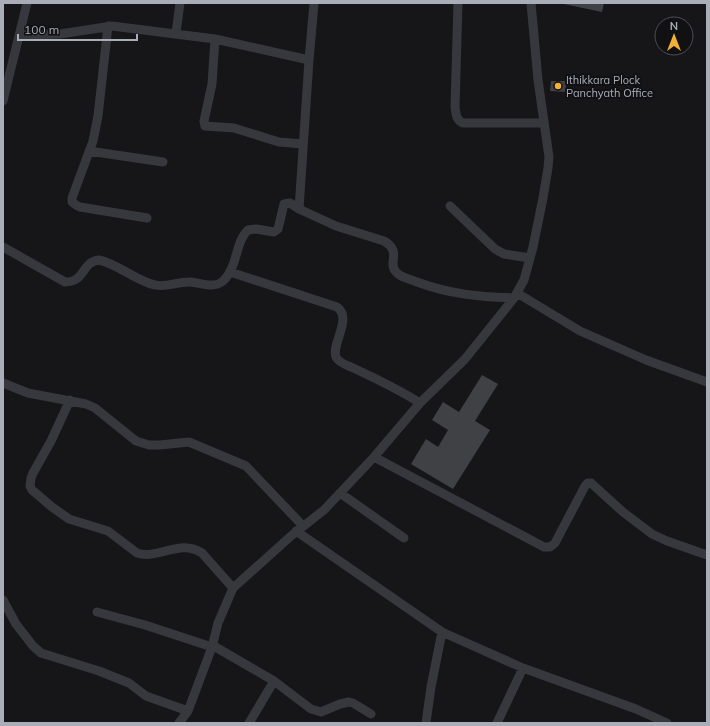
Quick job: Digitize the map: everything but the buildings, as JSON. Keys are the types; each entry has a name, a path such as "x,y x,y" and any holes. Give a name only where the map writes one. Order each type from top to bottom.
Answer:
{"street":[{"path":"3,100 27,3"},
{"path":"176,33 180,3"},
{"path":"299,209 314,3"},
{"path":"458,3 455,107 459,122 544,123"},
{"path":"179,723 188,711 212,646 218,623 233,588 324,510 420,403 465,359 516,295 524,280 543,198 548,168 548,146 544,123 531,3"},
{"path":"19,35 60,34 108,26 176,33 215,39 309,60"},
{"path":"108,26 98,116 93,141 72,198 73,204 80,207 147,218"},
{"path":"215,39 212,84 204,121 205,126 234,128 279,142 303,144"},
{"path":"89,151 163,162"},
{"path":"3,247 65,282 77,280 90,263 97,260 103,261 153,285 164,286 179,282 211,285 218,284 223,281 230,272 245,233 252,229 274,232 278,229 284,204 290,203 299,209 336,226 384,241 393,249 394,268 397,273 403,277 450,292 479,297 516,295 580,330 646,360 707,382"},
{"path":"450,206 495,249 504,254 530,258"},
{"path":"230,272 339,308 342,320 335,353 337,359 346,365 393,387 420,403"},
{"path":"3,383 28,393 86,404 95,408 136,441 142,444 160,445 189,442 246,466 300,529 442,632 523,668 636,708 667,723"},
{"path":"70,400 51,441 33,473 30,483 32,490 69,519 108,531 137,553 142,555 183,547 198,550 233,588"},
{"path":"374,456 544,547 550,547 555,543 585,486 588,483 591,483 623,512 652,534 707,555"},
{"path":"340,493 404,538"},
{"path":"3,600 16,624 33,646 41,653 99,671 128,683 146,696 188,711"},
{"path":"96,612 145,625 212,646 274,682 317,712 326,711 340,704 349,702 371,714"},
{"path":"426,723 431,687 442,632"},
{"path":"497,723 523,668"},
{"path":"249,723 274,682"}],"place":[{"name":"Ithikkara Plock Panchyath Office","path":"558,86"}]}
